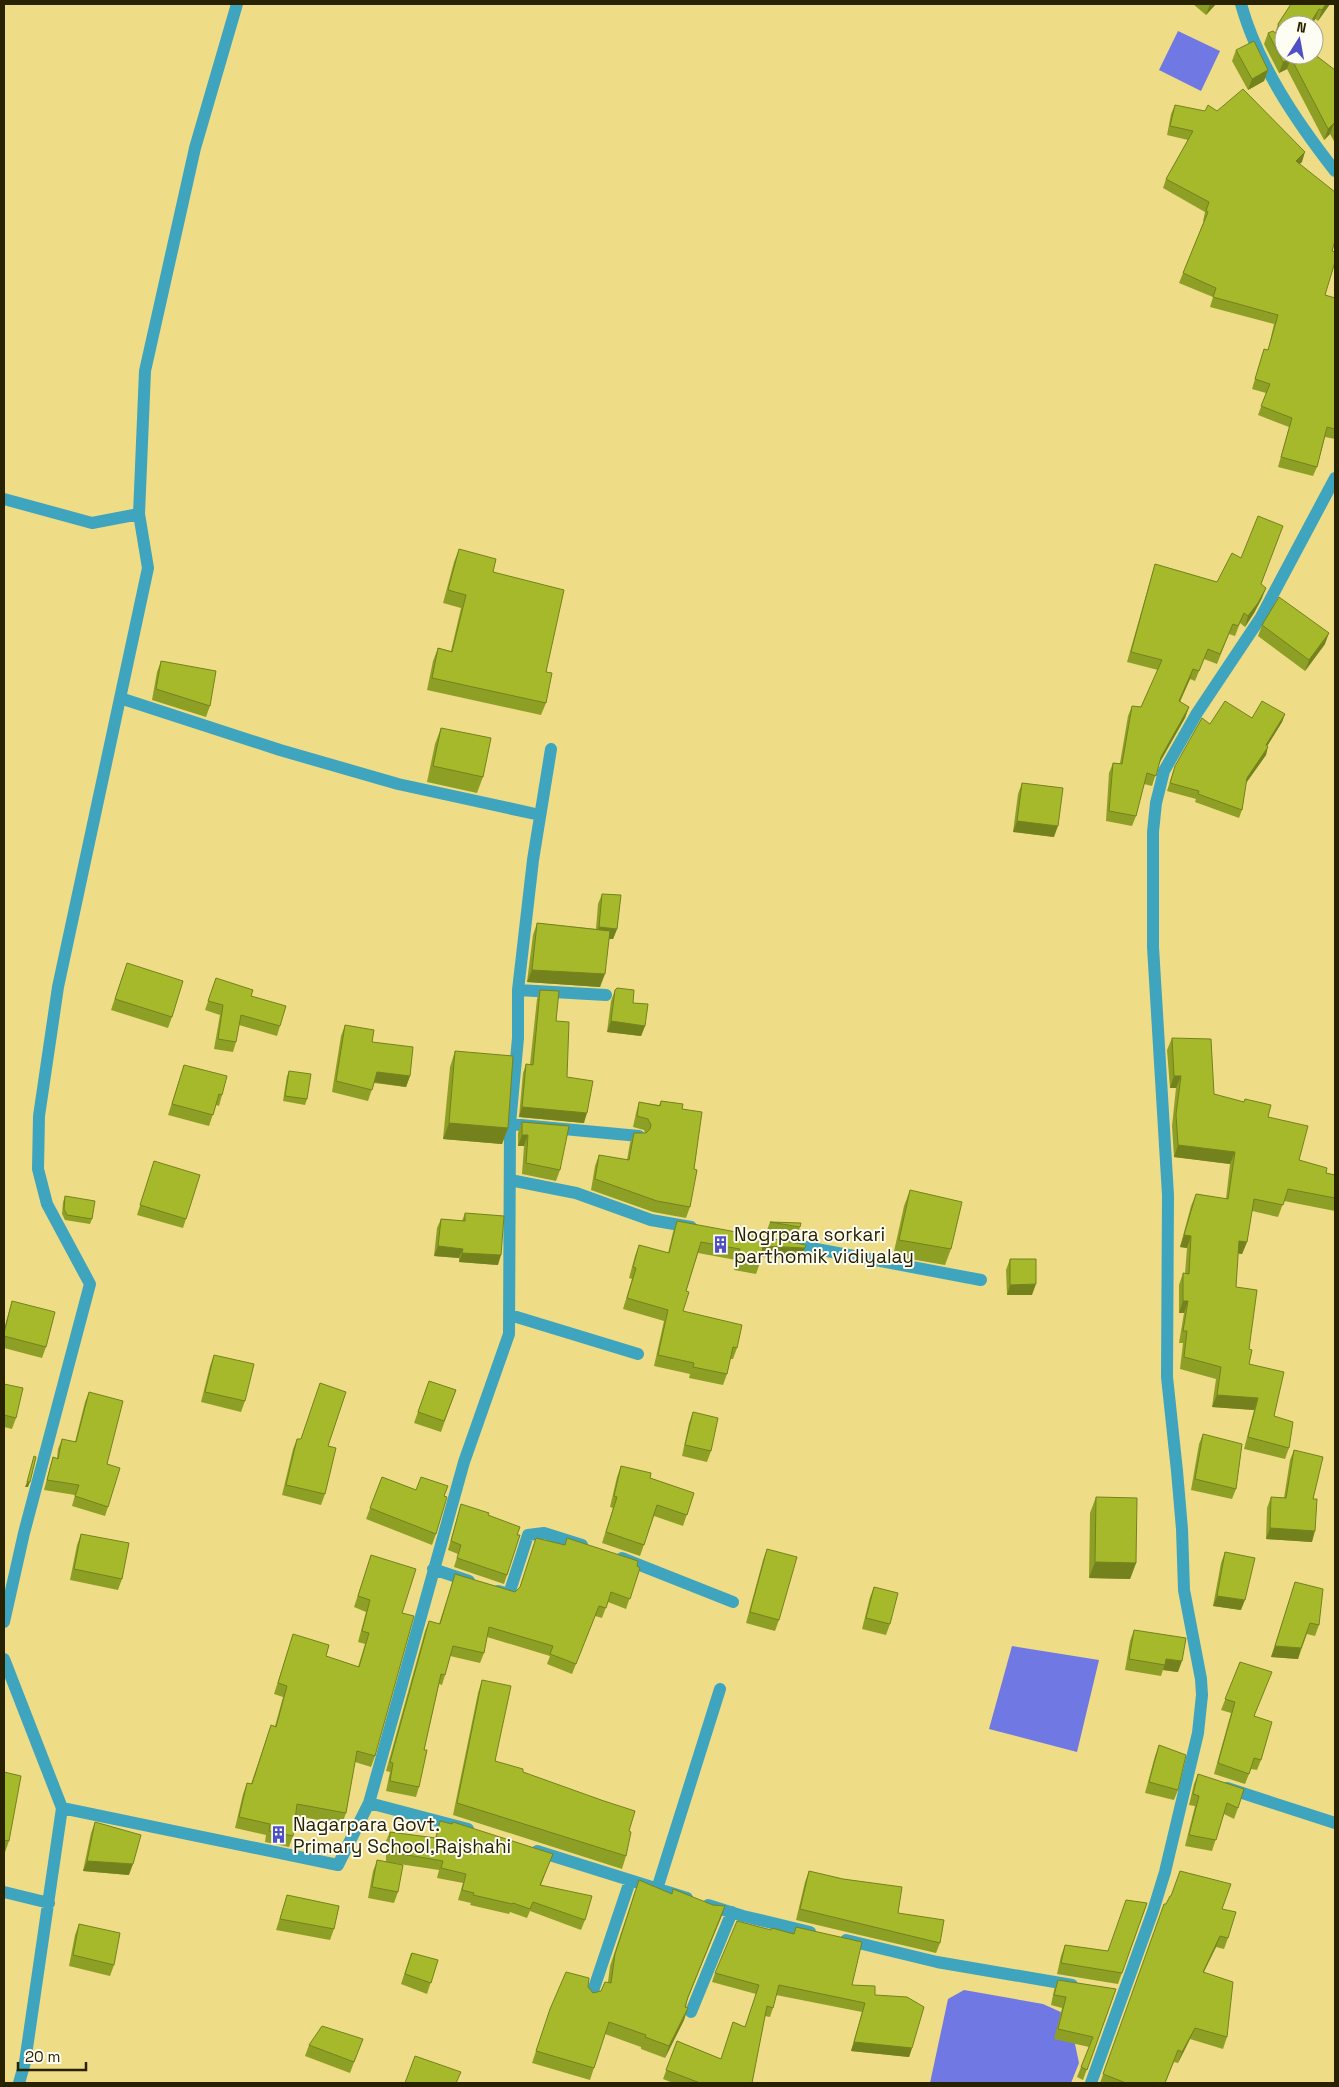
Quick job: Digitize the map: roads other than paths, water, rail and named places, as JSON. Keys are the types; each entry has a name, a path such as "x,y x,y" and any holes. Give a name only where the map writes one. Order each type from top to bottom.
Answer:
{"street":[{"path":"4,1622 24,1533 90,1284 47,1204 38,1169 39,1116 58,987 148,568 139,514 145,371 195,148 237,4"},
{"path":"1241,4 1245,20 1281,95 1335,171"},
{"path":"1091,2083 1118,1993 1153,1911 1194,1776 1202,1687 1184,1590 1181,1520 1166,1377 1168,1196 1153,947 1153,832 1156,803 1164,771 1202,705 1261,617 1335,478"},
{"path":"4,499 92,524 139,514"},
{"path":"120,698 280,750 398,784 540,815"},
{"path":"62,1808 338,1865 370,1803 464,1462 509,1334 510,1124 518,1038 518,990 540,815 551,749"},
{"path":"518,990 606,995"},
{"path":"510,1124 639,1136"},
{"path":"510,1180 576,1193 651,1220 700,1229"},
{"path":"777,1242 981,1280"},
{"path":"510,1315 638,1354"},
{"path":"434,1569 509,1594 528,1535 544,1533 591,1548"},
{"path":"610,1554 733,1602"},
{"path":"4,1659 62,1808 26,2062 18,2083"},
{"path":"658,1889 720,1689"},
{"path":"1215,1783 1335,1823"},
{"path":"370,1803 444,1821 481,1833"},
{"path":"528,1848 732,1912 937,1962 1084,1987"},
{"path":"591,1997 630,1881"},
{"path":"4,1892 49,1903"},
{"path":"690,2012 732,1912"}],"place":[{"name":"Nogrpara sorkari parthomik vidiyalay","path":"720,1245"},
{"name":"Nagarpara Govt. Primary School,Rajshahi","path":"279,1835"}]}
